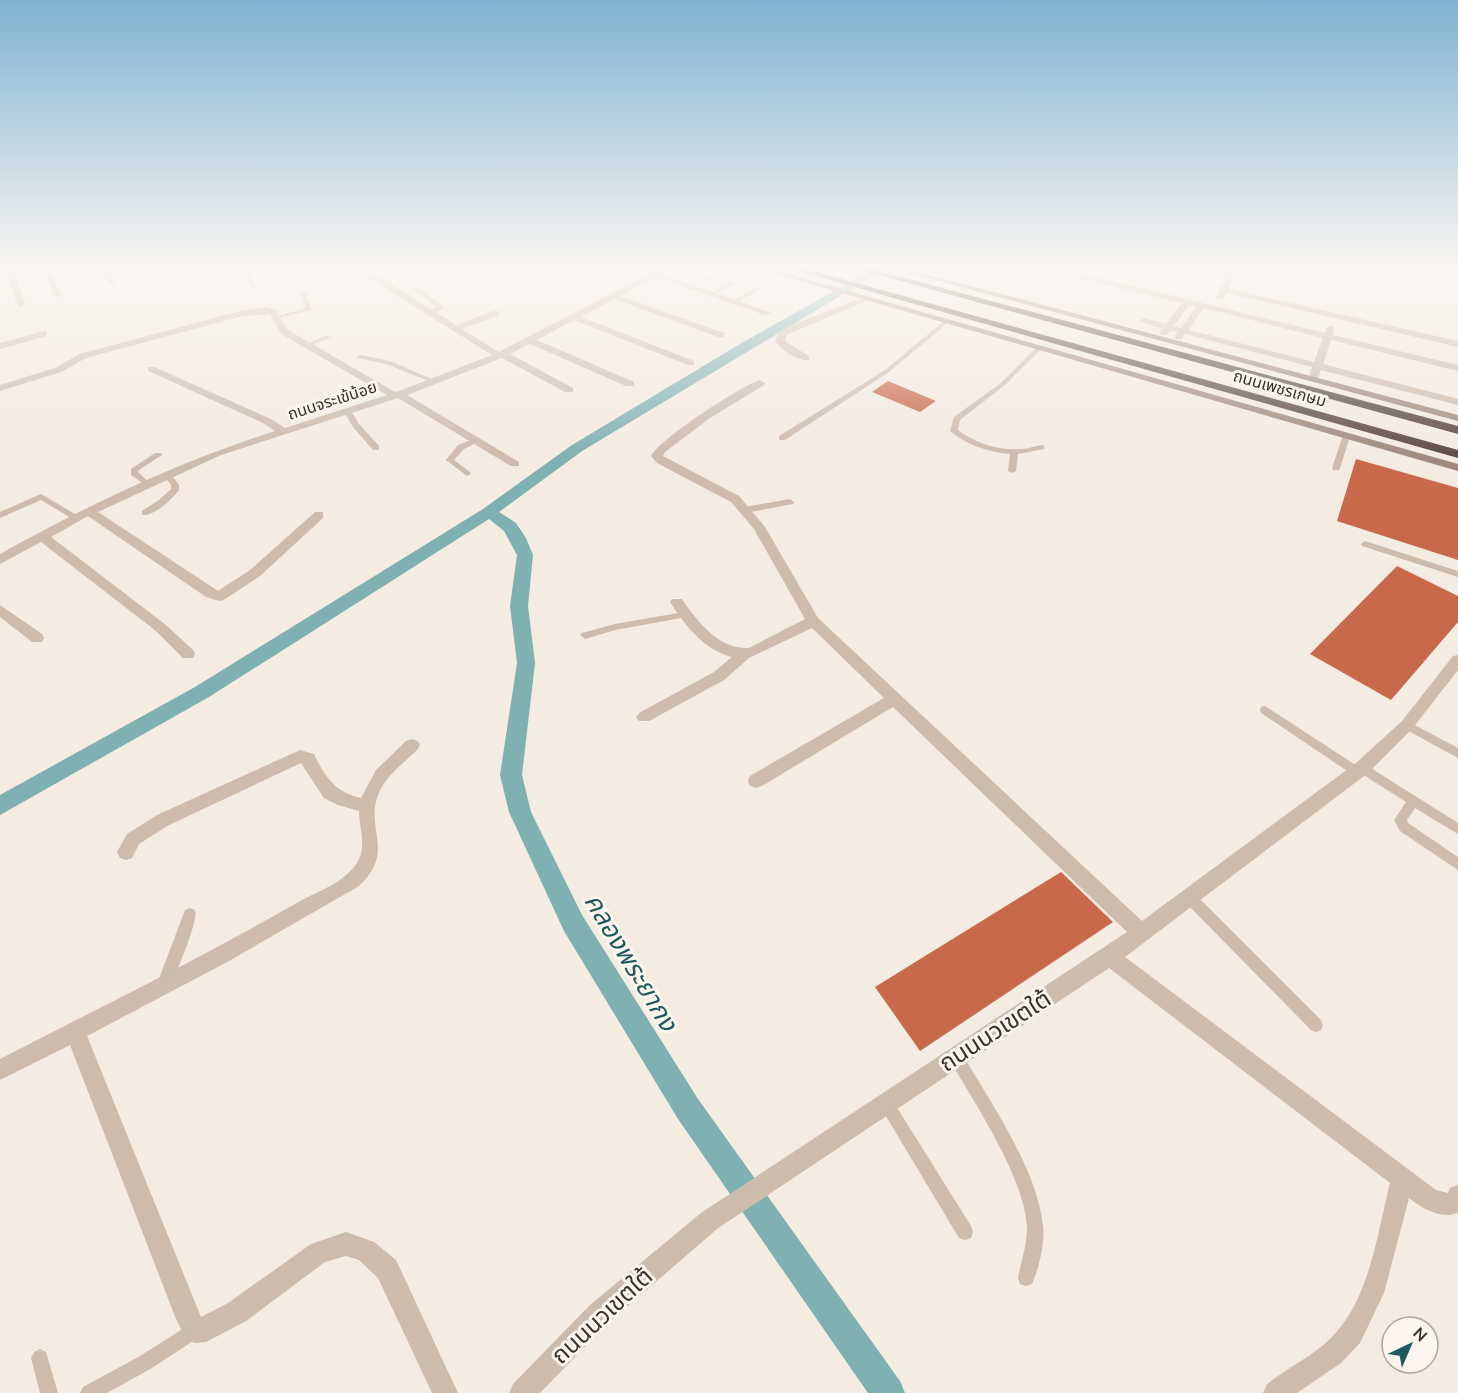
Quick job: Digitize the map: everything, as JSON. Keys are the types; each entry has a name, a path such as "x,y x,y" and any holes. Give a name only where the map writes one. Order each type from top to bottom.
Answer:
{"highway":[{"name":"ถนนเพชรเกษม","path":"1007,330 1091,351 1458,454"},
{"name":"ถนนเพชรเกษม","path":"1093,330 1458,430"},
{"path":"980,331 1091,351"},
{"path":"1120,338 1201,350"}],"main road":[{"path":"976,330 1458,468"},
{"path":"1125,330 1458,418"}],"street":[{"path":"0,388 58,370 83,356 180,330"},
{"path":"283,330 515,464"},
{"path":"459,330 500,355 569,390"},
{"name":"ถนนจระเข้น้อย","path":"0,560 76,517 217,453 397,395 500,355 549,330"},
{"path":"607,330 691,363"},
{"path":"707,330 721,335"},
{"path":"791,330 782,334 780,342 806,358"},
{"path":"1160,339 1166,330"},
{"path":"1179,330 1458,402"},
{"path":"1303,330 1458,368"},
{"path":"1313,380 1331,330"},
{"path":"1393,330 1458,345"},
{"path":"1175,343 1183,331"},
{"path":"0,346 44,334"},
{"path":"529,340 630,384"},
{"path":"151,369 267,421 282,431"},
{"path":"760,383 706,416 660,450 657,456 661,461 724,491 745,510 759,527 813,621 1141,933"},
{"path":"89,511 211,594 220,596 255,573 319,515"},
{"path":"42,536 161,628 188,654"},
{"path":"677,602 684,615 706,638 726,649 745,654"},
{"path":"0,610 37,638"},
{"path":"644,717 719,676 745,654 813,621"},
{"name":"ถนนนวเขตใต้","path":"522,1393 599,1314 709,1221 1108,957 1360,770 1407,725 1458,660"},
{"path":"756,781 894,699"},
{"path":"0,1071 289,918 349,882 363,869 372,849 367,806 371,792 381,776 412,745"},
{"path":"126,852 133,839 163,820 300,756 308,759 321,785 334,797 367,806"},
{"path":"1108,957 1428,1198 1445,1206 1455,1203 1458,1196"},
{"path":"75,1031 188,1319 195,1330 206,1329 237,1312 319,1252 346,1245 366,1250 387,1269 445,1393"},
{"path":"1276,1393 1341,1347 1356,1327 1369,1300 1403,1178"}],"lane":[{"path":"782,438 887,371 936,330"},
{"path":"307,345 328,337"},
{"path":"1039,348 1003,384 962,414 954,424 954,431 974,443 1014,452 1032,451 1041,447"},
{"path":"360,357 388,362 433,381"},
{"path":"347,411 376,448"},
{"path":"1336,468 1346,437"},
{"path":"467,474 450,460 461,447 476,441"},
{"path":"1012,471 1014,452"},
{"path":"147,484 134,473 135,469 158,455"},
{"path":"145,513 175,490 175,485 167,475"},
{"path":"0,515 41,497 76,517"},
{"path":"745,510 790,502"},
{"path":"1365,544 1458,574"},
{"path":"585,635 615,627 684,615"},
{"path":"1265,710 1458,829"},
{"path":"1407,725 1458,753"},
{"path":"1414,801 1400,820 1404,826 1458,864"},
{"path":"1189,897 1316,1025"},
{"path":"164,984 188,927 190,914"},
{"path":"956,1057 1018,1171 1030,1200 1035,1228 1026,1278"},
{"path":"886,1103 965,1232"},
{"path":"89,1393 146,1362 195,1330"},
{"path":"40,1358 49,1393"}],"building":[{"path":"888,381 936,401 920,412 872,392"},
{"path":"1356,459 1458,488 1458,560 1337,521"},
{"path":"1397,566 1458,596 1458,622 1391,700 1310,654"},
{"path":"1061,872 1113,922 920,1051 875,987"}],"waterway":[{"path":"489,512 577,448 774,330"},
{"path":"0,806 202,692 489,512"},
{"name":"คลองพระยากง","path":"489,512 510,527 518,538 525,555 519,606 526,663 511,775 520,812 573,923 688,1109 888,1393"}]}
